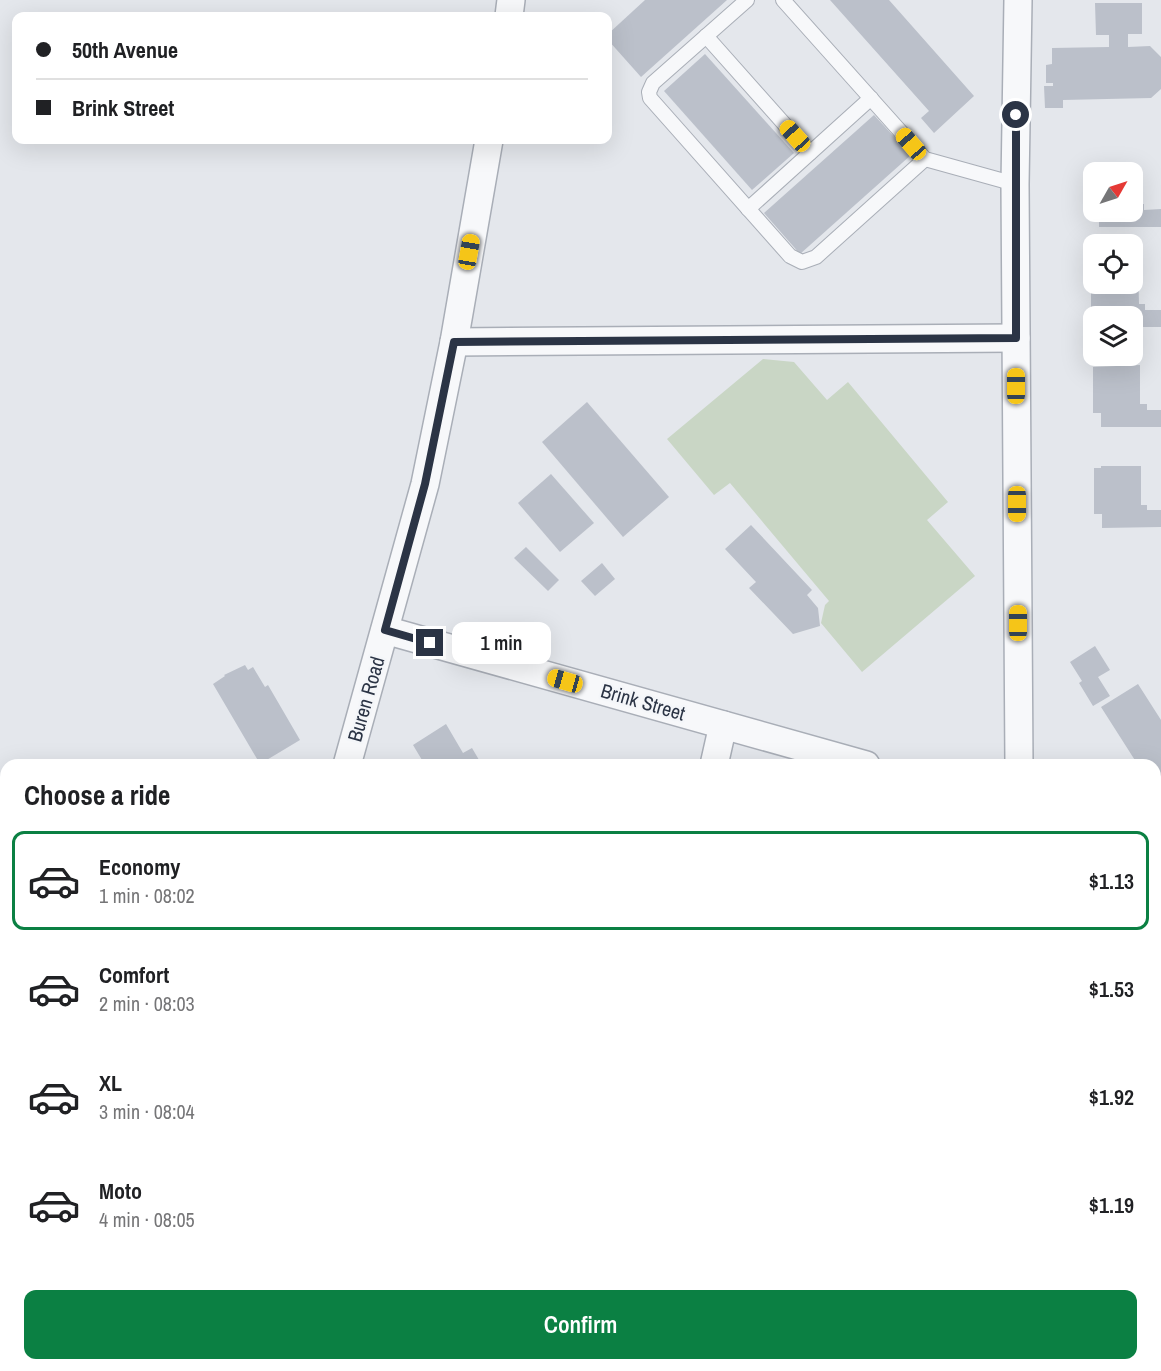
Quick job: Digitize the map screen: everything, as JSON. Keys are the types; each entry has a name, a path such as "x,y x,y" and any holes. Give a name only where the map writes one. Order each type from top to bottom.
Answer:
{"street":[{"path":"1018,0 1015,184 1019,759"},
{"name":"Buren Road","path":"349,759 425,484 454,342 488,144"},
{"path":"454,342 1016,338"},
{"name":"Brink Street","path":"385,630 845,759"},
{"path":"715,759 723,725"}],"lane":[{"path":"747,0 654,83 649,92 650,98 790,256 802,262 816,257 925,159"},
{"path":"783,0 925,159 1015,184"},
{"path":"706,36 810,153"},
{"path":"748,209 871,98"}],"green space":[{"path":"763,359 794,362 827,400 848,382 948,502 927,520 975,576 862,672 821,623 825,605 829,601 730,483 714,495 667,439"}],"building":[{"path":"645,0 727,0 641,77 612,44 612,30"},
{"path":"830,0 889,0 974,96 934,133 921,118 929,111"},
{"path":"1095,3 1142,3 1142,34 1128,34 1128,47 1150,46 1161,57 1161,89 1151,98 1063,100 1063,108 1045,108 1044,86 1053,86 1053,83 1046,83 1046,65 1052,64 1052,48 1109,47 1109,35 1096,35"},
{"path":"705,54 794,153 752,190 664,91"},
{"path":"874,115 911,155 800,254 764,213"},
{"path":"1143,204 1144,210 1161,209 1161,227 1099,227 1099,222 1143,222"},
{"path":"1091,294 1139,294 1139,304 1145,304 1145,310 1161,310 1161,327 1143,327 1143,306 1091,306"},
{"path":"1140,366 1140,404 1147,404 1147,410 1161,410 1161,427 1101,427 1101,413 1093,413 1093,367"},
{"path":"587,402 669,497 623,537 542,442"},
{"path":"1101,466 1141,466 1141,505 1147,505 1147,510 1161,510 1161,527 1102,528 1102,514 1094,514 1094,468 1101,468"},
{"path":"551,474 594,523 560,552 518,503"},
{"path":"751,525 812,590 807,595 818,608 820,626 793,634 749,588 756,582 725,549"},
{"path":"526,547 559,580 548,591 514,558"},
{"path":"602,563 615,579 595,596 581,581"},
{"path":"1095,646 1110,670 1098,677 1110,696 1093,706 1079,683 1082,681 1070,662"},
{"path":"245,665 248,670 253,667 265,687 268,685 300,740 268,759 257,759 213,684 224,675"},
{"path":"1138,684 1161,720 1161,759 1134,759 1101,707"},
{"path":"446,724 463,753 472,748 478,759 421,759 413,745"}],"route":[{"path":"430,643 385,630 425,484 454,342 1016,338 1016,115"}]}
